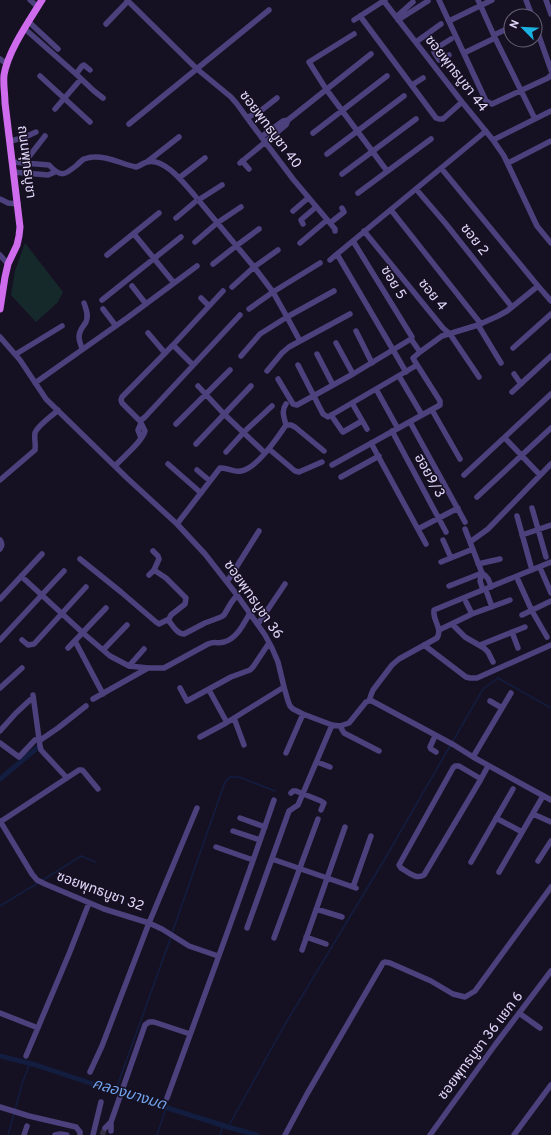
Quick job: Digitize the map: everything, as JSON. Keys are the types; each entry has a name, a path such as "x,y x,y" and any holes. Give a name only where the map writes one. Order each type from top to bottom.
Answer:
{"main road":[{"name":"ถนนพุทธบูชา","path":"0,309 5,276 8,264 17,245 20,227 13,172 4,75 12,51 42,0"}],"street":[{"path":"30,0 38,7"},
{"path":"354,20 384,0"},
{"name":"ซอยพุทธบูชา 44","path":"384,0 462,102 494,140 508,163 537,226 551,243"},
{"path":"439,0 486,101 489,103 492,104 521,91 548,78 551,74"},
{"path":"449,21 479,3 492,0"},
{"path":"546,0 551,14"},
{"path":"106,24 127,1"},
{"name":"ซอยพุทธบูชา 40","path":"127,1 197,69 231,97 308,198 335,230 334,231"},
{"path":"397,18 428,1"},
{"path":"397,18 413,2"},
{"path":"479,3 535,119"},
{"path":"129,124 269,10"},
{"path":"360,16 436,118 443,119 462,102"},
{"path":"29,22 58,49"},
{"path":"416,42 441,24"},
{"path":"25,29 103,98"},
{"path":"464,53 503,32"},
{"path":"354,34 309,62 326,89 387,172"},
{"path":"449,55 439,60 434,52 435,49 451,39"},
{"path":"543,48 551,70"},
{"path":"249,169 241,162 263,140 286,124 288,120 371,54"},
{"path":"430,61 436,57"},
{"path":"0,59 7,64"},
{"path":"76,74 84,65 90,70"},
{"path":"40,76 90,122"},
{"path":"314,133 387,76"},
{"path":"412,85 423,78"},
{"path":"55,109 81,79"},
{"path":"327,154 404,96"},
{"path":"247,118 263,109 277,98"},
{"path":"494,140 551,111"},
{"path":"342,174 416,119"},
{"path":"330,260 486,131"},
{"path":"10,140 23,138 36,132"},
{"path":"24,163 45,136"},
{"path":"13,172 48,175 55,172 66,173 84,159 92,157 113,159 136,167 147,162 179,137"},
{"path":"358,192 431,139"},
{"path":"508,163 551,141"},
{"path":"179,178 205,158"},
{"path":"12,162 49,165 55,172"},
{"path":"147,162 154,162 165,166 179,178 198,200 273,292 300,342"},
{"path":"441,168 551,301"},
{"path":"176,218 198,200 222,185"},
{"name":"ซอย 2","path":"416,189 446,224 512,308"},
{"path":"293,211 308,198"},
{"path":"0,199 8,203 18,204"},
{"path":"195,242 217,223 241,207"},
{"path":"303,224 301,220 316,208"},
{"path":"300,243 344,212 342,208"},
{"path":"391,210 479,325 501,363"},
{"path":"107,255 159,213"},
{"path":"213,264 259,229"},
{"name":"ซอย 4","path":"364,231 443,328 450,334 479,377"},
{"path":"134,234 174,283"},
{"path":"102,300 181,237"},
{"name":"ซอย 5","path":"352,241 420,352"},
{"path":"232,287 254,267 278,250"},
{"path":"337,254 406,372"},
{"path":"0,255 8,264"},
{"path":"249,309 273,292 320,263"},
{"path":"35,383 116,326 197,266"},
{"path":"132,286 146,304"},
{"path":"332,465 440,405 440,401 414,358 420,352 442,336 479,325 498,316 512,308 538,286"},
{"path":"241,356 260,334 334,290"},
{"path":"115,466 144,435 145,431 140,422 122,403 122,397 223,291"},
{"path":"201,298 209,306"},
{"path":"82,349 79,338 88,313 84,303"},
{"path":"103,309 116,326"},
{"path":"267,371 289,347 350,314"},
{"path":"513,348 551,314"},
{"path":"140,422 240,315"},
{"path":"16,354 62,326"},
{"path":"356,331 372,363"},
{"path":"148,333 165,353"},
{"name":"ซอยพุทธบูชา 36","path":"0,337 16,354 46,399 115,466 178,524 202,550 238,595 272,648 278,662 290,706 303,714 332,725 340,726"},
{"path":"278,379 289,399 294,405 297,405 372,363 411,339"},
{"path":"336,342 353,374"},
{"path":"172,345 194,365"},
{"path":"317,354 333,385"},
{"path":"512,392 551,356"},
{"path":"298,365 323,414 328,417 417,365"},
{"path":"176,424 230,370"},
{"path":"514,374 521,384"},
{"path":"399,376 422,415"},
{"path":"198,386 224,414 244,432 295,471 299,472 322,462"},
{"path":"196,444 251,386"},
{"name":"ฮอย9/3","path":"376,389 446,532"},
{"path":"464,475 551,394"},
{"path":"352,402 367,429"},
{"path":"286,404 283,410 283,415 286,425"},
{"path":"226,452 244,432 272,406"},
{"path":"0,480 34,450 36,446 35,433 38,428 58,410"},
{"path":"432,410 460,459"},
{"path":"331,415 342,432 362,421"},
{"path":"410,422 465,522"},
{"path":"178,524 220,468 240,472 249,468 267,451 286,425"},
{"path":"286,425 291,425 324,452"},
{"path":"477,497 551,428"},
{"path":"505,438 540,475"},
{"path":"371,443 426,544"},
{"path":"341,477 379,456"},
{"path":"168,464 201,493"},
{"path":"470,542 488,529 551,464"},
{"path":"197,470 210,481"},
{"path":"418,529 458,508"},
{"path":"532,508 546,558"},
{"path":"517,516 532,570"},
{"path":"522,535 551,525"},
{"path":"465,529 482,573 488,578 492,587"},
{"path":"227,582 259,531"},
{"path":"0,540 2,542 0,549"},
{"path":"443,540 451,558"},
{"path":"441,562 473,549"},
{"path":"149,575 154,570 159,559 153,551"},
{"path":"0,599 42,554"},
{"path":"80,559 159,624 169,619 185,604 186,598 166,578 154,570"},
{"path":"478,564 500,559"},
{"path":"379,751 344,734 340,726 349,723 369,701 373,690 392,665 402,657 438,638 439,630 433,616 434,610 485,592 492,587 551,562"},
{"path":"541,570 551,593"},
{"path":"0,640 64,571"},
{"path":"449,586 482,573"},
{"path":"482,573 480,581 492,607"},
{"path":"21,576 110,656 129,666 164,668 208,644 214,642 223,643 228,641 237,633 250,614"},
{"path":"518,580 547,637"},
{"path":"258,624 284,584"},
{"path":"22,640 28,645 34,644 86,587"},
{"path":"169,619 178,632 180,634 184,634 224,615 238,595"},
{"path":"439,630 472,614 510,600"},
{"path":"522,615 551,601"},
{"path":"466,602 472,614"},
{"path":"68,648 106,608"},
{"path":"452,624 465,637 480,645 488,652 493,662"},
{"path":"103,650 127,625"},
{"path":"480,645 525,627"},
{"path":"512,632 518,648"},
{"path":"75,641 103,694"},
{"path":"180,688 187,701 231,677 250,670 269,643"},
{"path":"424,645 462,674 470,678 477,678 551,645"},
{"path":"129,666 144,649"},
{"path":"0,688 22,668"},
{"path":"93,699 148,668"},
{"path":"200,737 284,687"},
{"path":"209,690 225,718"},
{"path":"473,757 511,693"},
{"path":"0,731 31,697 37,741 41,750 67,778"},
{"path":"369,701 378,704 447,741 488,766 551,800"},
{"path":"490,701 502,708"},
{"path":"0,743 19,757 37,741 58,728 86,706"},
{"path":"286,753 303,714"},
{"path":"234,718 244,745"},
{"path":"247,928 289,811 298,805 332,725"},
{"path":"436,736 430,747 436,752"},
{"path":"317,762 330,767"},
{"path":"481,779 458,766 453,768 401,861 399,865 401,868 417,877 422,877 424,875 481,779 488,766"},
{"path":"0,822 79,770 82,770 98,789"},
{"path":"471,862 513,789"},
{"path":"291,793 296,791 324,803 321,810"},
{"path":"499,872 543,796"},
{"path":"167,1098 254,860 274,800"},
{"path":"90,1072 102,1046 149,923 197,808"},
{"path":"533,814 551,822"},
{"path":"240,818 265,827"},
{"path":"496,818 522,832"},
{"path":"274,938 318,819"},
{"name":"ซอยพุทธบูชา 32","path":"0,822 32,874 38,880 104,909 149,923 189,946 218,956"},
{"path":"302,950 345,827"},
{"path":"233,831 260,840"},
{"path":"272,859 355,888 372,836"},
{"path":"538,861 551,841"},
{"path":"216,847 254,860"},
{"path":"285,1135 383,963 390,963 431,981 453,994 465,996 470,994 475,991 551,887"},
{"path":"26,1056 89,903"},
{"path":"316,908 342,917"},
{"path":"306,937 326,944"},
{"name":"ซอยพุทธบูชา 36 แยก 6","path":"430,1135 551,971"},
{"path":"0,1013 38,1028"},
{"path":"519,1013 540,1028"},
{"path":"111,1131 111,1122 145,1025 149,1022 154,1022 190,1034"},
{"path":"514,1135 551,1085"},
{"path":"94,1135 101,1102"},
{"path":"0,1107 76,1127 80,1132 80,1135"},
{"path":"105,1128 111,1122"},
{"path":"24,1135 27,1126"},
{"path":"59,1135 67,1135"}],"green space":[{"path":"25,243 63,292 58,302 36,322 11,295 15,271"}],"waterway":[{"path":"228,1127 284,1026 383,862 483,689 498,678 551,708"},
{"path":"0,779 37,748"},
{"path":"172,933 225,782 230,777 239,777 275,791"},
{"path":"43,880 81,856 95,862"},
{"path":"0,906 38,883"},
{"path":"115,1092 171,937"},
{"name":"คลองบางมด","path":"0,1056 36,1065 120,1093 257,1135"},
{"path":"8,1135 23,1081 30,1063"},
{"path":"157,1135 166,1108"},
{"path":"220,1135 223,1126"}],"tunnel":[{"path":"102,1135 105,1128"}]}
